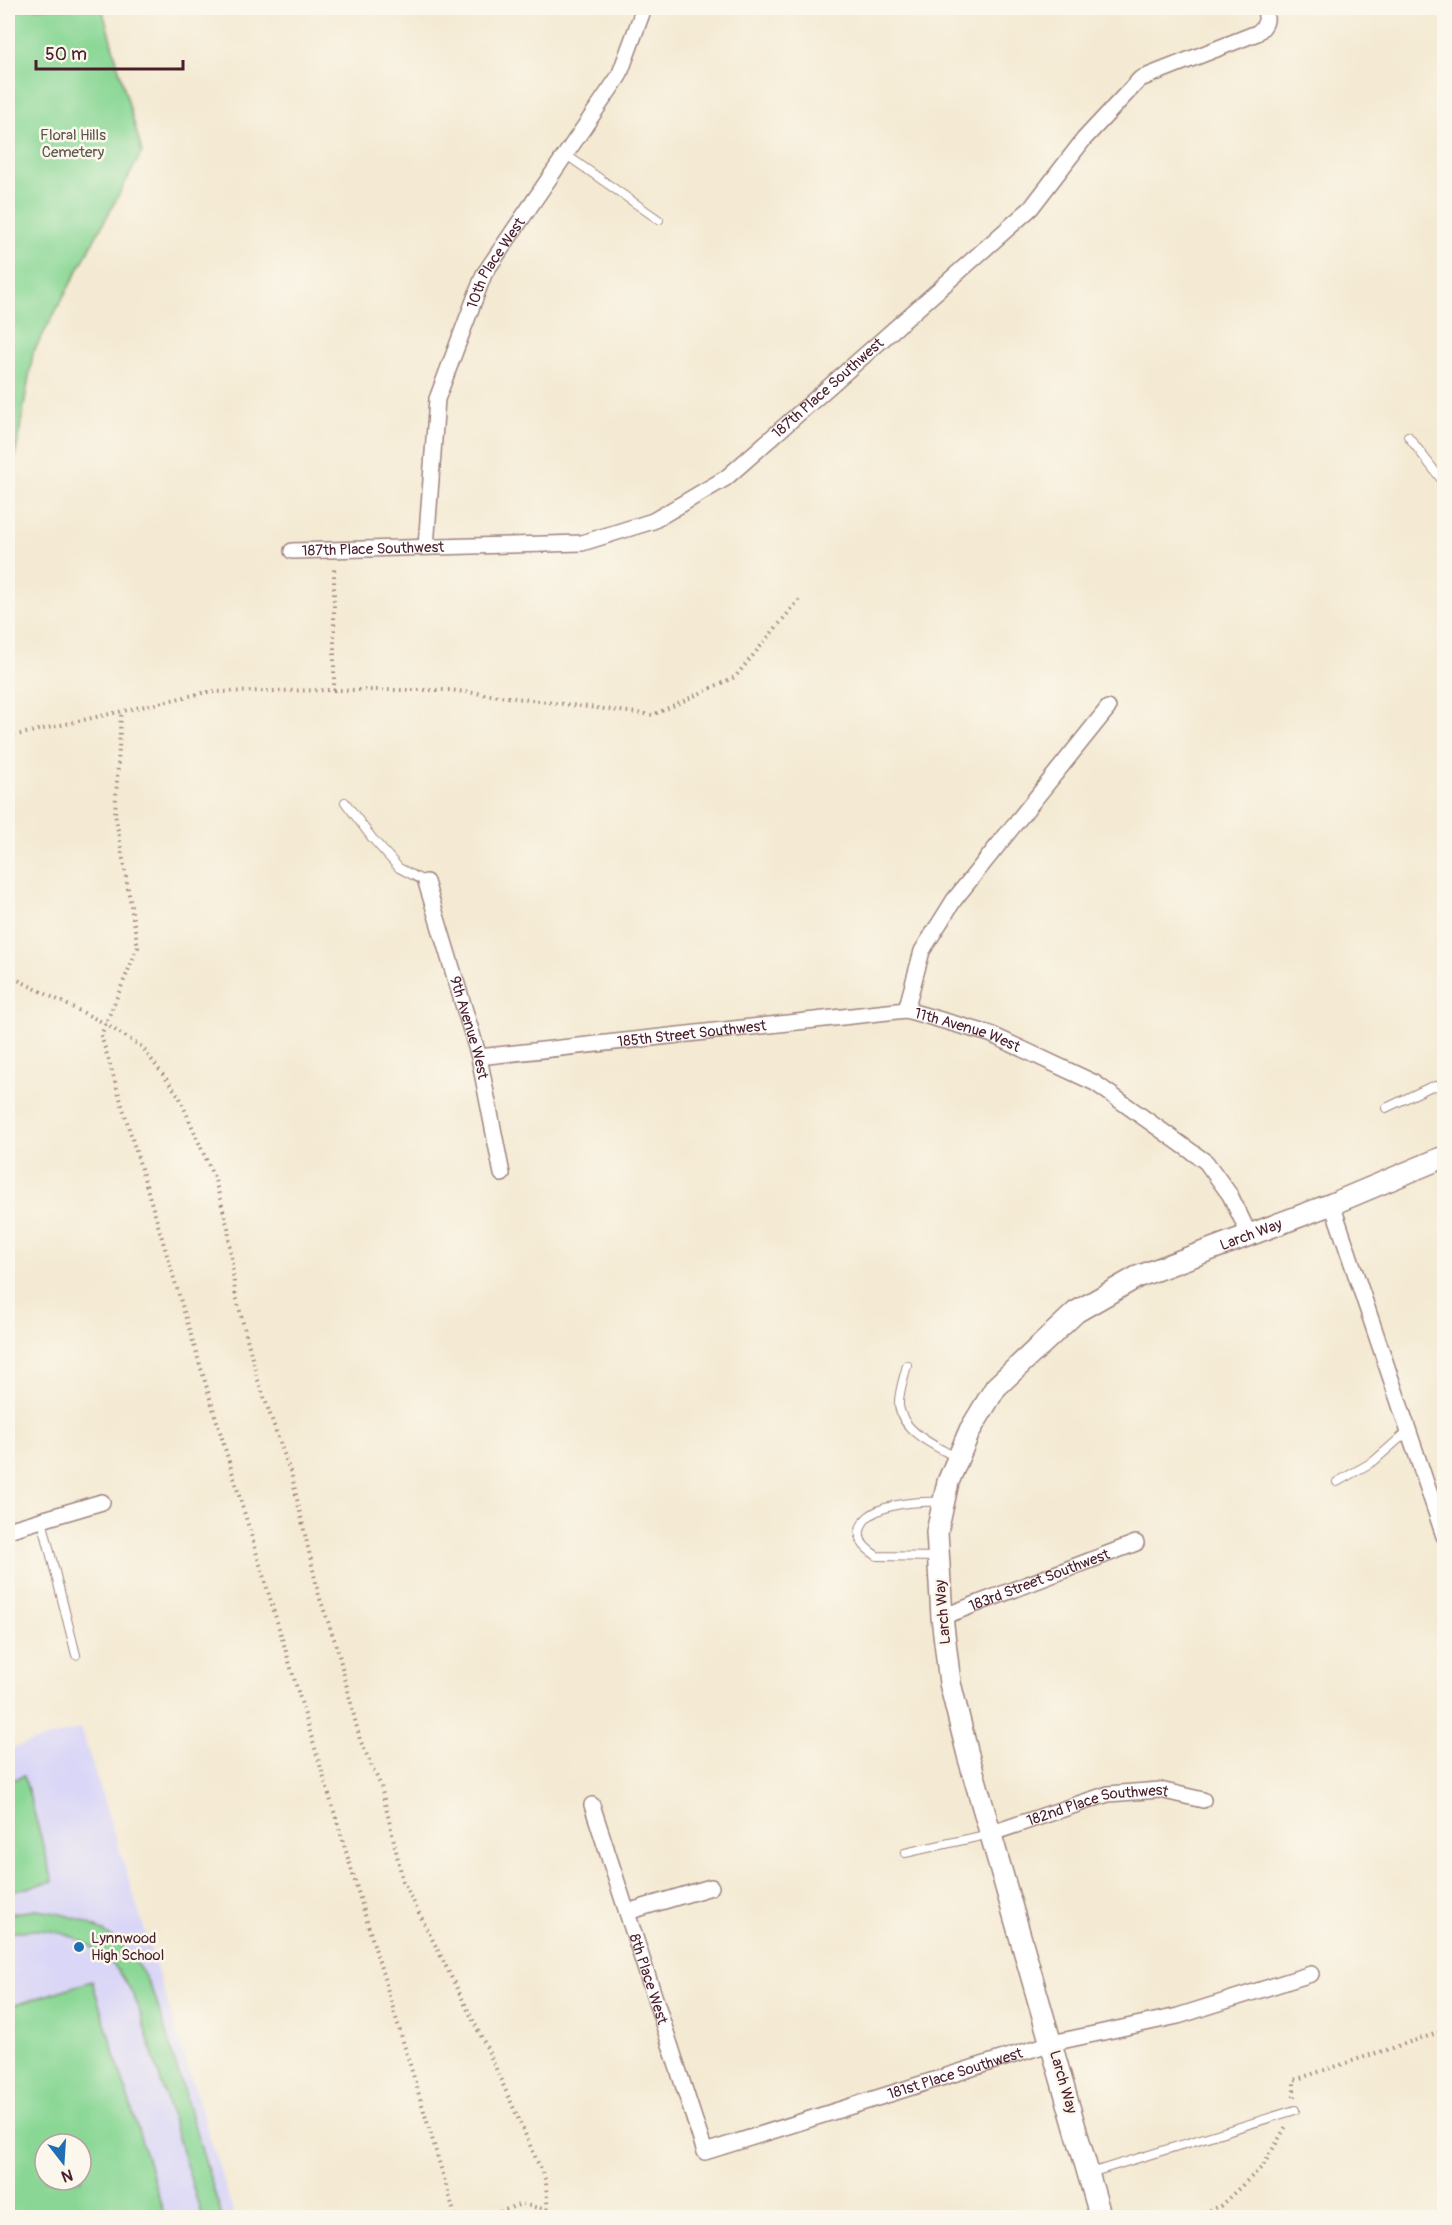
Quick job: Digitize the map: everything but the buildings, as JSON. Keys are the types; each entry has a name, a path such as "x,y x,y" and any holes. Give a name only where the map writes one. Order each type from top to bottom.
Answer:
{"main road":[{"name":"Larch Way","path":"1101,2217 968,1755 950,1683 942,1617 937,1532 948,1482 970,1430 996,1387 1076,1312 1137,1277 1332,1204 1444,1157"}],"street":[{"name":"10th Place West","path":"426,547 437,399 484,274 619,76 644,8"},
{"name":"187th Place Southwest","path":"292,552 582,543 653,521 726,478 1030,208 1084,139 1140,79 1257,33 1265,27 1266,13"},
{"name":"11th Avenue West","path":"1108,708 954,900 922,951 906,1010 990,1034 1095,1083 1206,1162 1230,1195 1250,1236"},
{"name":"9th Avenue West","path":"426,882 479,1057 502,1174"},
{"name":"185th Street Southwest","path":"479,1057 906,1010"},
{"path":"1332,1204 1444,1536"},
{"path":"8,1530 102,1502"},
{"name":"183rd Street Southwest","path":"942,1617 1136,1543"},
{"name":"182nd Place Southwest","path":"992,1833 1108,1794 1160,1790 1203,1800"},
{"name":"8th Place West","path":"592,1805 705,2152"},
{"path":"627,1912 711,1887"},
{"name":"181st Place Southwest","path":"705,2152 1052,2043 1178,2016 1311,1974"}],"lane":[{"path":"565,154 659,220"},
{"path":"1408,436 1444,483"},
{"path":"345,802 372,838 399,868 426,882"},
{"path":"1386,1108 1430,1087 1444,1085"},
{"path":"907,1365 900,1390 899,1407 904,1418 911,1430 958,1459"},
{"path":"1337,1482 1374,1461 1409,1430"},
{"path":"939,1557 877,1556 862,1543 860,1528 867,1517 899,1503 944,1502"},
{"path":"42,1520 76,1655"},
{"path":"905,1853 992,1833"},
{"path":"1089,2173 1295,2110"}],"path":[{"path":"8,88 15,109 15,122 8,132"},
{"path":"334,550 334,690"},
{"path":"8,737 207,692 450,690 653,715 735,677 799,600"},
{"path":"121,715 115,813 138,947 104,1023 101,1035 456,2217"},
{"path":"8,975 104,1023 142,1047 179,1096 215,1180 228,1228 235,1292 257,1377 292,1477 319,1596 337,1647 360,1740 381,1786 403,1881 486,2046 542,2171 546,2181 548,2217"},
{"path":"483,2217 521,2204 548,2210"}],"shaded area":[{"name":"Lynnwood High School","path":"81,1728 235,2217 8,2218 8,1749"}],"green space":[{"name":"Floral Hills Cemetery","path":"8,8 102,8 142,152 33,353 8,499"},
{"path":"24,1776 53,1881 8,1893 8,1781"},
{"path":"36,1910 57,1913 95,1926 124,1948 147,1980 156,2000 222,2217 202,2217 138,2006 129,1987 103,1955 70,1936 51,1931 30,1930 8,1933 8,1914"},
{"path":"92,1981 165,2217 13,2217 8,2198 8,2007"}],"place":[{"name":"Lynnwood High School","path":"79,1947"}]}
